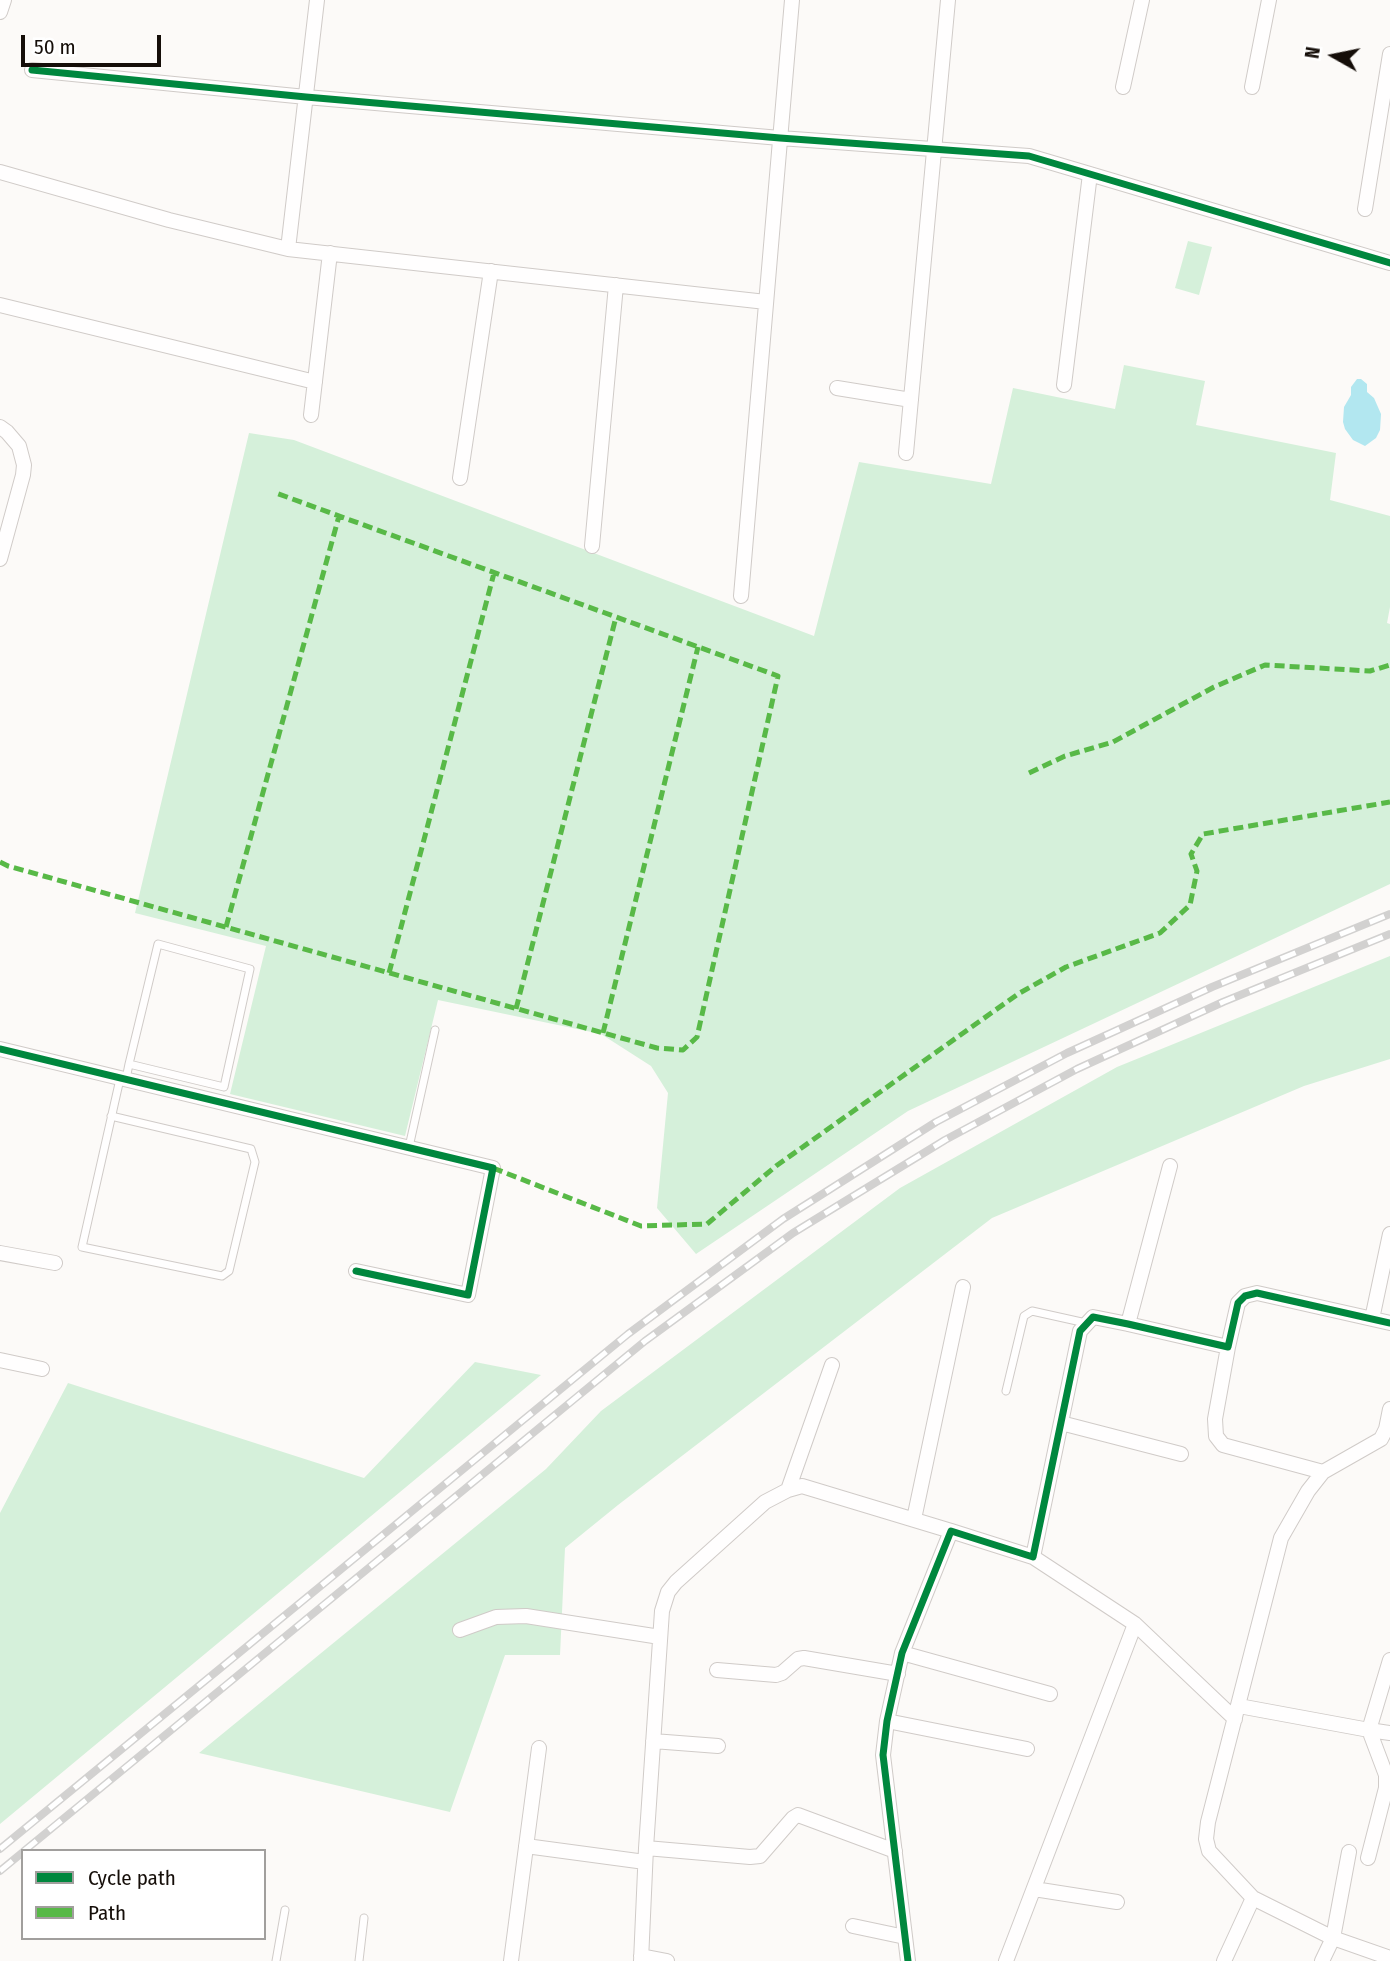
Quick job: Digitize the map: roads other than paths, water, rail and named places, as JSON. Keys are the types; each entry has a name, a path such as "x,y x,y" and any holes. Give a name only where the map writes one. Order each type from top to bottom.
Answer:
{"street":[{"path":"0,12 4,0"},
{"path":"288,249 317,0"},
{"path":"741,596 792,0"},
{"path":"906,453 948,0"},
{"path":"1123,87 1142,0"},
{"path":"1252,87 1269,0"},
{"path":"1365,209 1390,54"},
{"path":"33,70 306,97 780,138 1029,156 1390,263"},
{"path":"0,172 288,249 766,302"},
{"path":"1063,385 1090,174"},
{"path":"311,415 330,253"},
{"path":"460,478 491,271"},
{"path":"592,546 616,285"},
{"path":"0,305 315,382"},
{"path":"837,388 911,400"},
{"path":"0,426 19,446 24,465 0,559"},
{"path":"0,1049 493,1168 469,1293 465,1295 356,1271"},
{"path":"1128,1324 1170,1166"},
{"path":"1372,1319 1390,1238"},
{"path":"0,1253 55,1263"},
{"path":"914,1519 963,1287"},
{"path":"1323,1472 1223,1445 1216,1436 1215,1419 1238,1303 1245,1296 1257,1293 1390,1323"},
{"path":"1033,1557 1080,1331 1086,1323 1093,1317 1228,1347"},
{"path":"0,1360 42,1369"},
{"path":"788,1490 832,1365"},
{"path":"1390,1409 1381,1439 1323,1472 1308,1490 1281,1538 1208,1822 1206,1839 1209,1851 1253,1898 1333,1938 1390,1958"},
{"path":"1061,1423 1181,1454"},
{"path":"667,1961 641,1959 662,1611 668,1592 676,1582 765,1502 788,1490 802,1486 1033,1557 1135,1624 1237,1713 1390,1733"},
{"path":"908,1961 883,1755 887,1721 902,1653 951,1531"},
{"path":"460,1630 496,1617 526,1616 660,1637"},
{"path":"1006,1961 1135,1624"},
{"path":"902,1653 1050,1694"},
{"path":"717,1670 776,1675 798,1659 804,1658 898,1674"},
{"path":"1368,1858 1386,1788 1386,1775 1369,1730 1390,1660"},
{"path":"887,1721 1027,1749"},
{"path":"653,1741 718,1746"},
{"path":"511,1961 539,1748"},
{"path":"526,1846 646,1855 760,1856 798,1815 895,1850"},
{"path":"1322,1961 1333,1938 1349,1852"},
{"path":"1034,1889 1118,1902"},
{"path":"1224,1961 1253,1898"},
{"path":"852,1926 905,1937"}],"lane":[{"path":"111,1116 251,1149 256,1162 229,1271 222,1276 82,1247 111,1116 129,1064 158,944 250,968 224,1087 129,1064"},
{"path":"409,1148 435,1030"},
{"path":"1006,1391 1024,1316 1032,1311 1086,1323"},
{"path":"276,1961 285,1910"},
{"path":"359,1961 364,1918"}],"water":[{"path":"1357,379 1367,384 1367,392 1374,398 1381,414 1380,430 1376,438 1365,446 1353,440 1343,422 1344,407"}],"railway":[{"path":"0,1849 628,1334 783,1219 936,1122 1067,1053 1212,987 1390,914"},
{"path":"26,1849 645,1341 793,1233 945,1140 1077,1069 1223,1002 1390,934"},
{"path":"0,1871 21,1854"}]}
